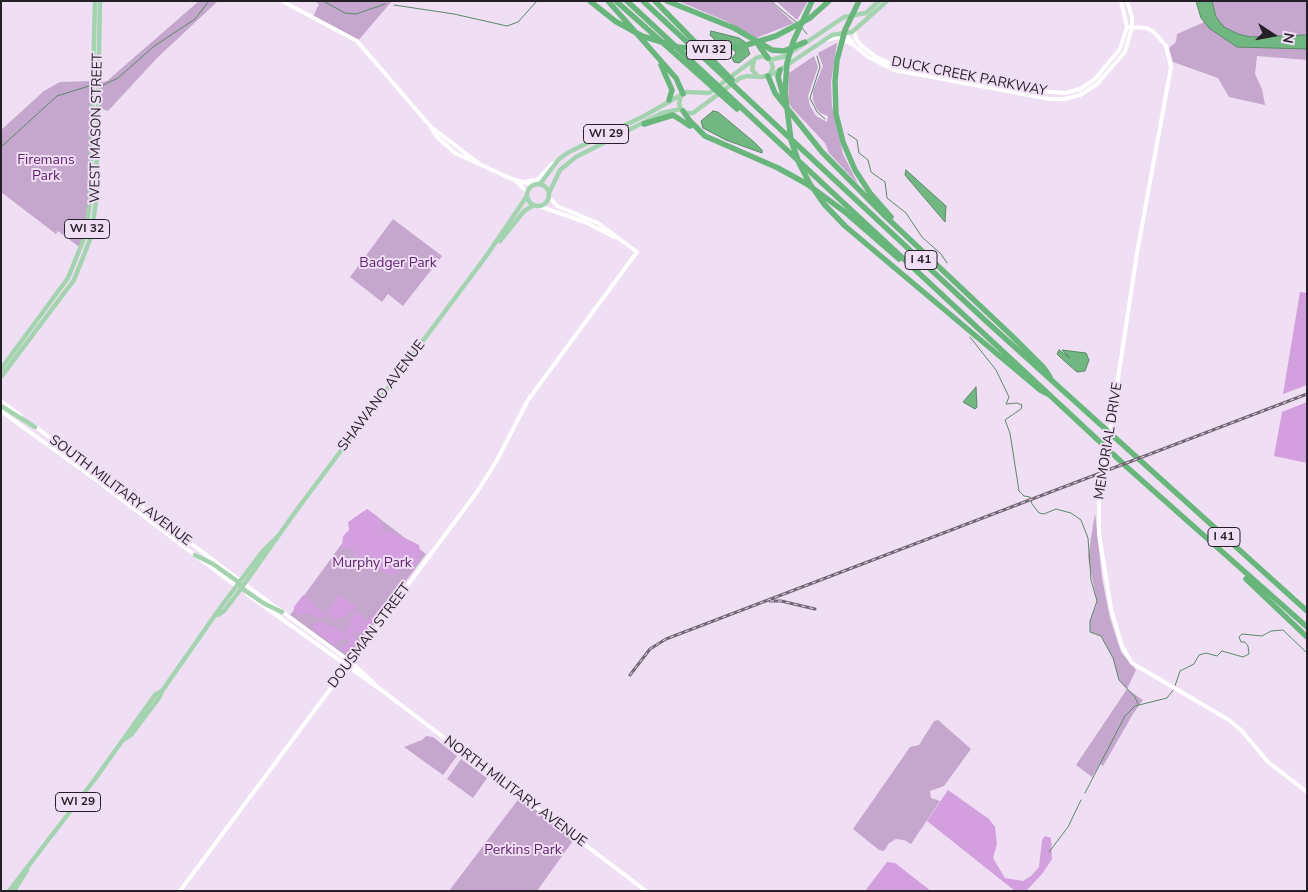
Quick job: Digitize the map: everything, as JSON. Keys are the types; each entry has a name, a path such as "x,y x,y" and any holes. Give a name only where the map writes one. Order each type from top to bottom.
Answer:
{"highway":[{"name":"WI 32","path":"590,1 615,21 642,36 678,47 710,50 740,47 776,36 810,18 829,1"},
{"path":"608,1 679,82 682,95"},
{"path":"616,1 706,78"},
{"name":"I 41","path":"626,1 706,78 772,136 1129,468 1224,555 1307,627"},
{"name":"I 41","path":"643,1 741,90 1055,385 1307,611"},
{"path":"655,1 719,70"},
{"path":"667,1 744,33 776,51 786,50 805,42"},
{"path":"812,1 799,24 788,58 785,84 786,115 793,147 802,169 819,198 838,219 1040,390 1054,397"},
{"path":"859,1 847,24 839,49 835,74 835,105 840,133 848,156 870,193 917,247"},
{"path":"744,33 763,49 769,59"},
{"path":"657,56 670,84 672,95 670,100"},
{"path":"780,70 779,81 792,113"},
{"path":"769,75 772,89 829,159 917,247 1038,362 1055,385"},
{"path":"682,110 705,136"},
{"path":"644,124 673,115 705,136 778,168 807,184 845,212 896,257 909,264"},
{"path":"1224,555 1307,637"}],"main road":[{"name":"WEST MASON STREET","path":"1,369 68,278 86,236 90,202 95,1"},
{"name":"WEST MASON STREET","path":"1,377 74,280 91,237 96,201 100,1"},
{"path":"879,1 866,13 852,17 846,16 786,56 769,59 762,56 708,93 700,94 693,92 682,95 679,101 682,110 689,113 698,109 740,78 748,76 759,77 780,70 835,33 855,30 887,1"},
{"path":"852,17 857,24 855,30"},
{"path":"840,20 839,27 844,33"},
{"path":"769,59 773,67 769,75"},
{"path":"754,60 752,70 759,77"},
{"path":"693,92 700,99 698,109"},
{"name":"WI 29","path":"540,184 559,159 569,152 644,116 682,95"},
{"name":"WI 29","path":"536,206 546,203 555,178 567,163 667,111 682,110"},
{"path":"534,184 546,187 549,195"},
{"name":"WI 29","path":"527,194 534,184"},
{"path":"527,194 536,206"},
{"name":"SHAWANO AVENUE","path":"487,255 527,194"},
{"name":"SHAWANO AVENUE","path":"14,891 155,695 162,691 218,614 224,610 274,538 277,537 487,255 524,211 536,206"},
{"path":"1,406 35,427"},
{"path":"195,555 213,564 263,603 282,612"},
{"name":"SHAWANO AVENUE","path":"9,891 28,869"}],"street":[{"path":"282,1 357,41 431,127 434,134 452,151 512,179 534,184"},
{"path":"1121,1 1127,27"},
{"name":"DUCK CREEK PARKWAY","path":"856,47 878,64 894,70 1050,99 1065,99 1080,94 1096,85 1108,74 1125,52 1132,27 1132,16 1127,1"},
{"name":"DUCK CREEK PARKWAY","path":"855,30 856,39 862,46 876,57 892,64 1052,94 1080,89 1094,80 1120,49 1127,27"},
{"name":"MEMORIAL DRIVE","path":"1127,27 1146,28 1154,32 1166,46 1171,67 1137,253 1100,498 1098,529 1109,601 1122,648 1136,666 1232,722 1268,762 1307,792"},
{"path":"844,33 856,47"},
{"path":"825,40 839,37 856,47"},
{"path":"520,181 537,180 561,156 569,152"},
{"path":"512,179 527,194"},
{"path":"549,195 557,206 592,220 621,240"},
{"path":"536,206 585,222 621,240"},
{"name":"DOUSMAN STREET","path":"180,891 489,475 528,400 637,252 621,240"},
{"name":"SOUTH MILITARY AVENUE","path":"1,401 240,585"},
{"name":"SOUTH MILITARY AVENUE","path":"1,411 195,555"},
{"name":"NORTH MILITARY AVENUE","path":"240,585 646,891"},
{"name":"NORTH MILITARY AVENUE","path":"282,612 350,662 384,692"}],"green space":[{"path":"199,1 218,1 157,58 108,111 97,107 98,83 107,81"},
{"path":"315,1 392,1 357,42 313,17 319,4"},
{"path":"678,1 808,1 797,20 777,2 772,3 794,23 756,38 726,21"},
{"path":"1212,1 1307,1 1307,60 1257,56 1255,74 1262,89 1265,105 1229,97 1218,78 1173,62 1169,48 1176,42 1177,34 1216,17"},
{"path":"837,43 831,82 832,106 843,154 858,184 829,153 825,143 792,108 788,101 789,73 814,56 818,67 808,96 810,106 816,116 827,122 828,116 820,113 816,108 813,100 813,91 823,66 818,53"},
{"name":"Firemans Park","path":"92,81 90,202 82,249 58,231 56,234 1,192 1,130 44,91 60,82"},
{"name":"Badger Park","path":"393,219 442,256 403,306 388,294 382,302 350,277"},
{"name":"Murphy Park","path":"367,509 426,554 350,656 346,657 290,615"},
{"path":"1095,513 1102,578 1110,618 1121,652 1136,670 1127,689 1119,680 1113,658 1101,636 1090,632 1090,621 1097,603 1088,557"},
{"path":"1127,689 1143,700 1103,766 1100,764 1092,777 1076,765"},
{"path":"938,720 971,749 944,786 930,791 931,798 940,801 911,844 904,840 896,839 889,843 884,851 879,850 853,829 910,747 919,745 934,721"},
{"path":"426,736 433,737 457,756 443,775 404,747 422,740"},
{"path":"461,759 487,778 473,798 447,779"},
{"name":"Perkins Park","path":"520,797 575,838 537,891 449,891"}],"shaded area":[{"path":"1196,1 1212,1 1216,17 1224,27 1238,34 1250,37 1307,35 1307,49 1237,47 1209,28 1201,18"},
{"path":"711,31 739,38 745,42 750,54 739,63 734,62 732,58 736,53 732,46 721,46 710,35"},
{"path":"713,111 718,112 754,142 762,150 762,153 726,140 703,128 701,121"},
{"path":"906,170 946,206 945,222 905,175"},
{"path":"1300,292 1307,293 1307,385 1283,394"},
{"path":"1059,350 1070,358 1062,350 1086,353 1089,360 1085,371 1077,372 1057,354"},
{"path":"976,387 977,407 975,409 963,402"},
{"path":"1307,402 1307,463 1274,456 1282,412"},
{"path":"367,509 378,517 383,525 383,531 393,532 419,545 421,555 413,571 404,565 395,575 389,575 373,565 375,560 369,558 365,560 355,556 352,549 342,548 343,536 349,530 348,522"},
{"path":"303,595 324,612 324,617 319,618 308,613 295,616 294,607"},
{"path":"338,596 356,607 343,619 337,617 332,619 329,608"},
{"path":"382,607 382,610 364,634 353,631 357,643 348,653 340,649 349,642 344,638 339,641 338,647 310,627 318,622 323,623 337,628 343,636 347,629 345,627 349,626 350,617 355,612 360,612 366,621"},
{"path":"948,790 989,819 995,827 997,844 993,858 1005,878 1023,881 1031,876 1039,867 1042,840 1045,836 1051,838 1052,859 1042,874 1026,891 1015,891 927,821"},
{"path":"887,862 895,863 931,891 865,891"}],"waterway":[{"path":"101,86 118,78 153,47 195,19 209,1"},
{"path":"323,1 345,13 356,14 385,4"},
{"path":"394,5 454,14 507,26 518,22 537,1"},
{"path":"773,3 796,22"},
{"path":"802,28 807,34"},
{"path":"817,56 820,67 810,98 817,112 825,119"},
{"path":"1,147 57,96 89,86"},
{"path":"848,134 857,140 859,153 868,160 871,172 885,182 887,198 906,213 922,237 941,254 947,263"},
{"path":"970,337 996,370 1009,397 1006,404 1017,403 1022,405 1021,409 1005,420 1010,433 1019,491 1024,496 1030,497 1032,504 1039,513 1044,514 1056,509 1071,513 1081,520 1088,538 1091,580 1097,601 1090,621 1090,632 1101,636 1113,658 1119,680 1135,697 1138,704"},
{"path":"1175,686 1180,671 1194,664 1199,655 1206,653 1217,656 1222,651 1243,657 1249,654 1248,646 1245,642 1241,642 1239,637 1242,634 1262,636 1271,631 1283,630 1307,653"},
{"path":"1085,793 1125,716 1135,706 1167,698 1173,690"},
{"path":"1049,852 1068,827 1081,800"}],"railway":[{"path":"630,675 650,649 666,639 1307,394"},
{"path":"770,601 781,601 815,609"}]}
